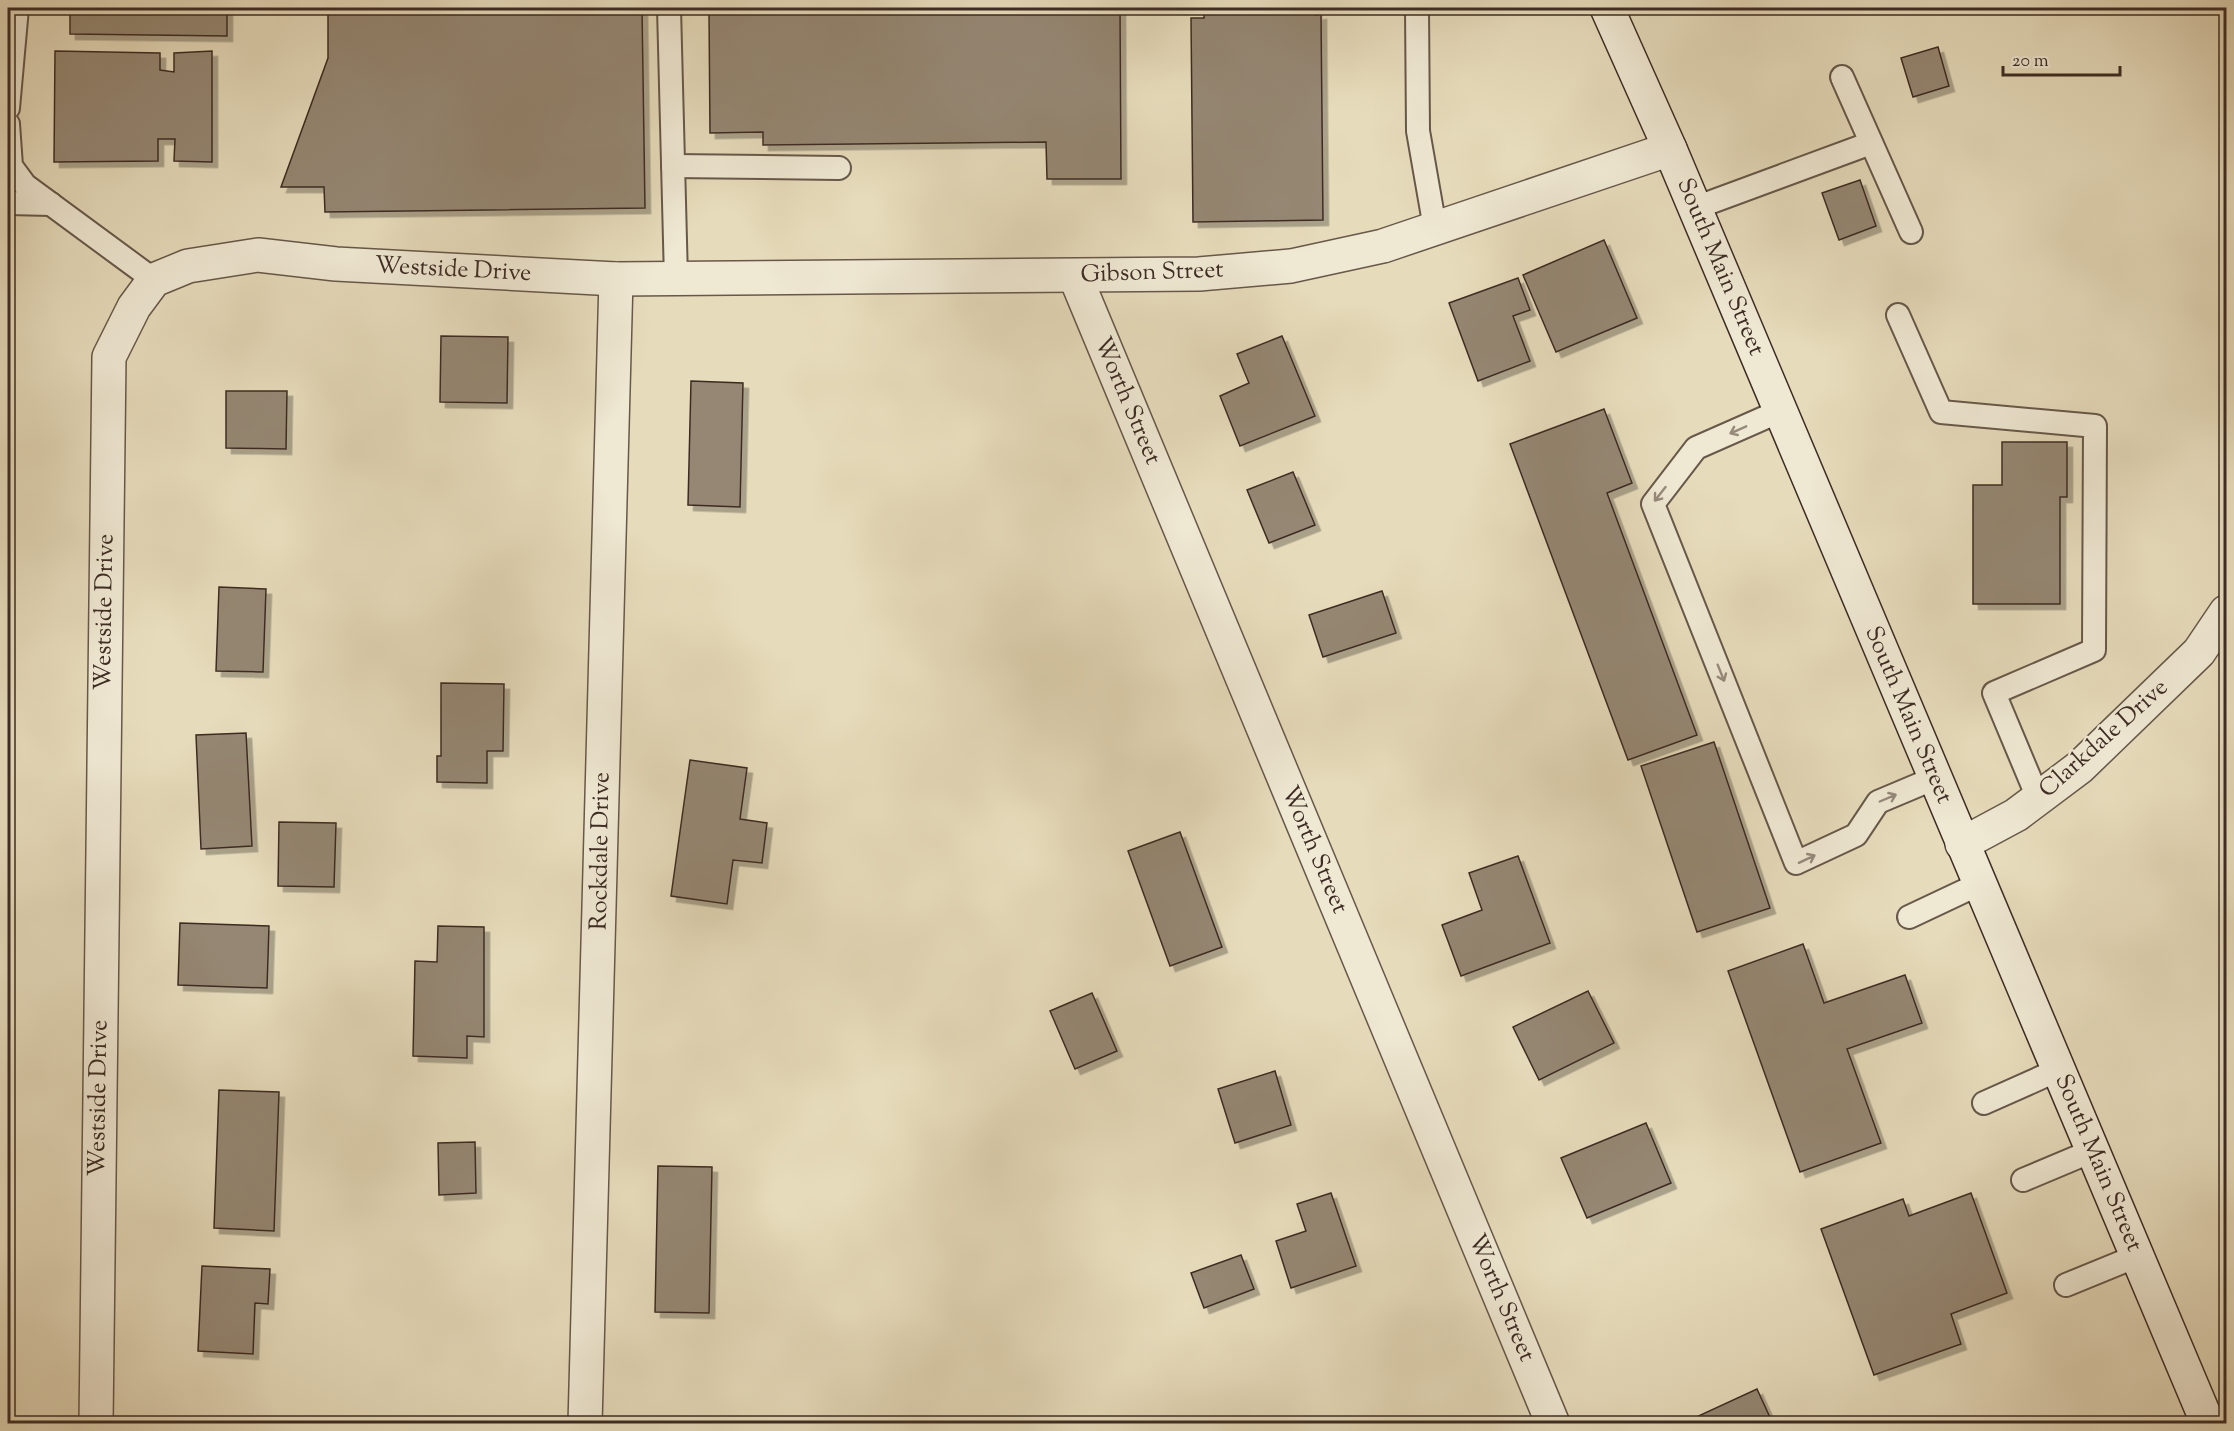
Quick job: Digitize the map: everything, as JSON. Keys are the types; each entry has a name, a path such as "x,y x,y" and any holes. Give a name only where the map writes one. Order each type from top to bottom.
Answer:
{"street":[{"name":"South Main Street","path":"1607,8 1670,149 2208,1424"},
{"name":"Gibson Street","path":"616,279 1199,274 1291,266 1383,246 1670,149"},
{"name":"Westside Drive","path":"96,1424 109,357 134,307 154,280 188,266 258,255 336,264 616,279"},
{"name":"Worth Street","path":"1075,276 1553,1424"},
{"name":"Rockdale Drive","path":"585,1424 616,279"},
{"name":"Clarkdale Drive","path":"1962,844 2016,815 2080,767 2199,652 2226,612"}],"lane":[{"path":"8,108 17,8"},
{"path":"669,8 676,279"},
{"path":"1417,8 1419,131 1435,228"},
{"path":"1842,77 1911,232"},
{"path":"8,124 11,166 25,185 154,280"},
{"path":"1695,208 1871,143"},
{"path":"673,166 839,168"},
{"path":"8,203 51,204"},
{"path":"1898,315 1941,412 2095,426 2094,650 1994,693 2038,798"},
{"path":"1780,411 1696,448 1653,504 1796,863 1856,835 1878,802 1935,778"},
{"path":"1909,917 1979,884"},
{"path":"1983,1103 2058,1070"},
{"path":"2023,1180 2092,1151"},
{"path":"2066,1285 2137,1256"}],"building":[{"path":"70,8 227,8 227,36 70,34"},
{"path":"328,8 642,8 645,208 325,212 324,187 281,187 328,58"},
{"path":"762,8 1120,8 1121,179 1047,179 1046,142 763,145 763,132 710,133 709,12 762,12"},
{"path":"1204,8 1316,8 1316,15 1321,14 1323,220 1193,222 1191,18 1204,18"},
{"path":"1938,47 1949,86 1913,97 1901,58"},
{"path":"55,51 160,53 160,70 174,72 174,53 212,51 212,162 174,161 175,139 158,139 158,161 54,162"},
{"path":"1860,180 1876,226 1839,240 1822,193"},
{"path":"1604,240 1637,318 1556,352 1523,275"},
{"path":"1518,278 1530,310 1513,316 1530,361 1478,381 1449,303"},
{"path":"441,336 508,337 507,403 440,402"},
{"path":"1282,336 1315,416 1240,446 1220,396 1249,383 1237,354"},
{"path":"691,381 743,383 740,507 688,505"},
{"path":"226,391 287,391 286,449 226,448"},
{"path":"1604,409 1632,483 1607,493 1697,735 1628,760 1510,444"},
{"path":"2002,442 2067,442 2067,497 2060,497 2060,604 1973,604 1973,485 2002,485"},
{"path":"1293,472 1315,525 1269,543 1247,490"},
{"path":"219,587 266,589 263,672 216,671"},
{"path":"1382,591 1396,633 1323,657 1309,615"},
{"path":"441,683 504,684 503,751 487,751 487,783 437,782 437,756 441,756"},
{"path":"246,733 252,846 201,849 196,735"},
{"path":"1714,742 1770,908 1697,932 1641,766"},
{"path":"690,760 747,768 740,819 767,823 762,863 733,860 727,904 671,896"},
{"path":"279,822 336,823 334,887 278,886"},
{"path":"1180,832 1222,947 1170,966 1128,851"},
{"path":"1518,856 1550,943 1461,976 1442,925 1482,910 1469,873"},
{"path":"180,923 269,926 267,988 178,985"},
{"path":"438,926 484,927 484,1037 467,1036 467,1058 413,1056 415,961 437,962"},
{"path":"1803,944 1824,1003 1905,975 1922,1023 1847,1049 1881,1143 1800,1172 1728,971"},
{"path":"1588,991 1614,1043 1539,1080 1513,1027"},
{"path":"1092,993 1117,1051 1075,1069 1050,1011"},
{"path":"1275,1071 1291,1125 1235,1143 1218,1089"},
{"path":"219,1090 279,1092 274,1231 214,1228"},
{"path":"1646,1123 1671,1183 1587,1218 1561,1158"},
{"path":"475,1142 476,1193 439,1195 438,1143"},
{"path":"658,1166 712,1167 709,1313 655,1312"},
{"path":"1331,1193 1356,1266 1291,1288 1276,1241 1306,1231 1297,1204"},
{"path":"1971,1193 2007,1293 1951,1314 1961,1344 1874,1375 1821,1229 1903,1199 1909,1216"},
{"path":"1241,1255 1254,1289 1204,1308 1191,1273"},
{"path":"202,1266 270,1269 268,1304 255,1303 253,1354 198,1351"},
{"path":"1757,1389 1773,1424 1697,1424 1694,1418"}]}
